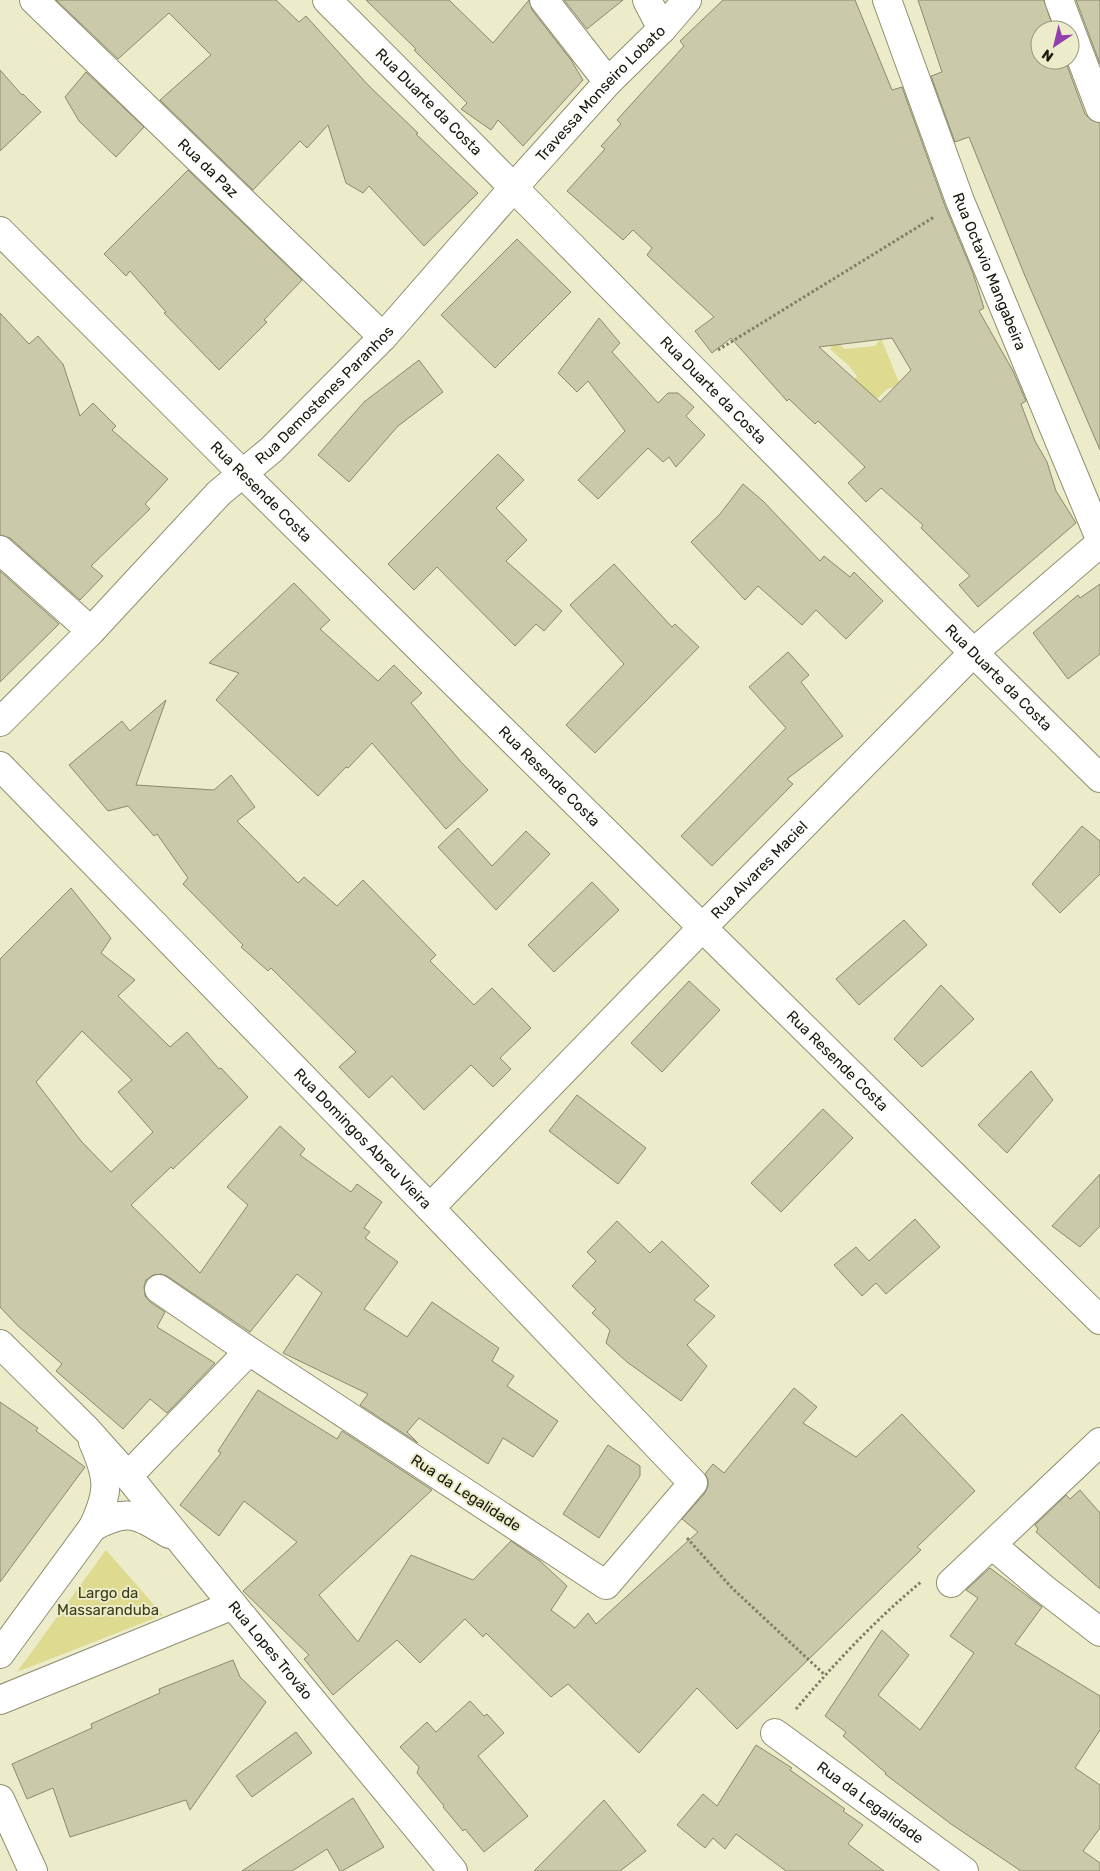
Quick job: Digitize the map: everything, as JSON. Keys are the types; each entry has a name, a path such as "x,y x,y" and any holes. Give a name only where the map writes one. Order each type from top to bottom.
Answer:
{"street":[{"name":"Rua da Paz","path":"34,0 383,337"},
{"name":"Rua Duarte da Costa","path":"327,0 973,653 1100,778"},
{"path":"544,0 608,82"},
{"path":"647,0 662,29"},
{"name":"Travessa Monseiro Lobato","path":"514,187 608,82 662,29 687,0"},
{"name":"Rua Octavio Mangabeira","path":"887,0 960,201 1100,539"},
{"path":"1059,0 1100,108"},
{"name":"Rua Demostenes Paranhos","path":"0,722 91,631 218,493 271,450 383,337 514,187"},
{"name":"Rua Resende Costa","path":"0,230 243,474 1100,1320"},
{"name":"Rua Alvares Maciel","path":"430,1208 973,653 1100,543"},
{"path":"0,550 91,631"},
{"name":"Rua Domingos Abreu Vieira","path":"0,766 430,1208 693,1483 666,1515"},
{"name":"Rua da Legalidade","path":"160,1290 249,1351 606,1585 666,1515"},
{"name":"Rua Lopes Trovão","path":"0,1344 87,1430 128,1476 453,1871"},
{"path":"128,1476 249,1351"},
{"name":"Rua Lopes Trovão","path":"87,1430 102,1464 106,1487 102,1508 93,1527"},
{"path":"951,1583 1100,1442"},
{"path":"0,1654 93,1527 111,1517 131,1515 148,1521 181,1541"},
{"path":"992,1545 1100,1632"},
{"path":"0,1700 233,1605"},
{"name":"Rua da Legalidade","path":"775,1734 964,1871"},
{"path":"0,1799 32,1871"}],"path":[{"path":"690,367 960,201"},
{"path":"666,1515 732,1588 825,1674"},
{"path":"775,1734 825,1674 900,1600 922,1581 951,1583"}],"green space":[{"path":"881,338 900,385 887,389 857,419 840,401 857,376 830,349 834,341 845,349 875,346"},
{"name":"Largo da Massaranduba","path":"106,1550 163,1615 17,1672"}],"building":[{"path":"56,0 276,0 299,22 306,16 368,85 478,193 424,246 369,186 363,193 346,183 328,125 307,148 300,141 253,190 160,100 211,55 169,13 118,59"},
{"path":"366,0 449,0 493,43 529,0 532,10 571,60 583,80 523,146 498,120 491,130 461,109 467,103"},
{"path":"564,0 623,0 587,29"},
{"path":"723,0 855,0 892,90 902,87 945,206 973,273 984,308 979,311 1013,371 1026,401 1021,404 1035,441 1047,462 1056,491 1076,523 978,607 959,585 970,576 921,528 923,525 881,488 866,502 848,483 865,467 818,421 815,424 789,399 787,401 731,338 712,353 695,331 714,317 647,255 652,248 633,230 623,240 567,191 605,149 601,146 621,124 617,120 684,46 680,41","holes":["892,338 911,370 880,402 819,347"]},
{"path":"918,0 1044,0 1051,20 1030,20 1030,70 1069,70 1085,114 1091,120 1100,123 1100,450 1025,276 969,137 955,142 931,76 942,72"},
{"path":"1076,0 1100,0 1100,64"},
{"path":"0,70 22,95 41,112 0,151"},
{"path":"86,72 144,127 116,157 79,121 65,97"},
{"path":"188,170 302,280 264,320 267,322 219,370 164,313 166,312 130,271 126,276 104,254"},
{"path":"517,239 571,292 495,368 441,315"},
{"path":"0,313 29,344 38,336 63,364 80,416 93,403 116,426 112,430 168,479 145,504 150,509 91,566 103,576 80,600 10,538 0,535"},
{"path":"599,318 620,343 612,352 658,403 668,393 678,393 694,407 686,416 705,435 676,467 669,457 663,462 648,448 598,499 578,480 625,431 588,381 577,392 558,373"},
{"path":"419,360 443,392 398,426 349,482 318,455 364,402"},
{"path":"498,454 524,480 496,508 527,540 506,561 562,611 544,631 536,624 515,646 437,567 414,590 388,564"},
{"path":"743,484 763,501 820,561 824,556 850,577 854,572 883,601 846,639 816,610 802,625 758,586 745,600 691,542 720,514"},
{"path":"614,564 672,627 675,624 699,647 595,753 566,725 624,664 570,605"},
{"path":"0,571 59,624 0,682"},
{"path":"294,583 330,620 320,629 378,681 394,665 422,693 411,703 462,763 488,790 446,829 372,743 318,796 216,700 239,673 209,663"},
{"path":"1100,584 1100,654 1068,679 1033,633 1078,595 1080,598"},
{"path":"788,652 809,675 801,682 843,736 787,779 793,784 712,866 681,836 786,728 749,687"},
{"path":"166,700 136,785 214,790 231,775 255,807 237,821 298,883 304,877 337,906 363,880 436,955 430,961 474,1005 492,988 531,1028 500,1058 511,1069 493,1087 471,1065 424,1110 392,1076 369,1098 339,1067 356,1052 271,968 268,971 241,947 243,945 183,884 188,878 157,834 154,836 128,806 108,811 69,765 122,721 130,731"},
{"path":"1082,826 1100,841 1100,874 1060,913 1032,884"},
{"path":"458,828 492,866 526,831 550,854 496,910 438,847"},
{"path":"592,882 619,910 554,972 528,945"},
{"path":"71,888 111,938 101,953 135,980 118,996 170,1047 187,1032 219,1069 221,1068 248,1097 173,1169 171,1167 131,1205 200,1273 248,1205 227,1187 280,1126 305,1149 300,1155 351,1192 357,1184 382,1202 364,1228 370,1232 365,1238 398,1262 364,1309 407,1337 432,1302 499,1348 492,1361 514,1376 507,1386 558,1421 533,1457 503,1438 488,1464 419,1418 407,1432 418,1443 360,1405 368,1394 283,1353 322,1293 297,1274 250,1332 167,1276 161,1274 153,1275 146,1280 144,1287 145,1296 150,1302 165,1312 157,1327 215,1363 167,1413 150,1399 123,1429 56,1371 62,1364 18,1326 0,1307 0,959","holes":["82,1031 132,1080 118,1092 153,1132 111,1172 81,1141 36,1082"]},
{"path":"904,920 927,945 859,1005 836,979"},
{"path":"689,981 720,1010 662,1072 631,1043"},
{"path":"941,985 974,1019 922,1067 894,1039"},
{"path":"1031,1071 1053,1100 1007,1153 978,1125"},
{"path":"577,1095 646,1148 618,1184 549,1131"},
{"path":"823,1109 853,1138 781,1212 751,1183"},
{"path":"1100,1174 1100,1226 1080,1247 1052,1226"},
{"path":"915,1219 940,1247 886,1294 876,1283 862,1296 834,1265 856,1247 869,1261"},
{"path":"617,1221 650,1253 662,1241 709,1286 694,1300 715,1316 687,1345 707,1366 681,1401 627,1362 606,1343 610,1330 592,1313 596,1309 572,1286 596,1261 587,1252"},
{"path":"794,1388 817,1407 803,1423 856,1457 902,1414 975,1491 917,1547 921,1550 737,1729 697,1688 639,1753 568,1684 551,1697 486,1633 483,1637 465,1619 420,1663 397,1640 333,1695 304,1659 309,1655 243,1591 297,1542 244,1501 219,1536 180,1505 221,1453 218,1451 258,1390 337,1439 342,1431 432,1490 319,1595 358,1642 411,1555 473,1580 511,1541 540,1561 567,1586 551,1610 575,1628 588,1613 596,1624 698,1532 682,1519 705,1493 708,1479 705,1474 713,1464 724,1473"},
{"path":"0,1402 38,1428 36,1431 85,1467 0,1582"},
{"path":"608,1445 640,1466 640,1476 599,1538 563,1514"},
{"path":"1080,1490 1100,1513 1100,1589 1036,1532 1038,1529 1035,1525 1066,1495 1070,1499"},
{"path":"990,1568 1042,1607 1015,1644 1100,1696 1100,1730 1075,1768 1100,1785 1100,1828 1083,1851 1100,1863 1100,1871 1021,1871 951,1824 885,1774 843,1736 846,1732 825,1716 882,1630 909,1655 878,1695 920,1730 974,1653 950,1636 978,1598 966,1590"},
{"path":"233,1660 240,1677 266,1702 190,1810 186,1800 70,1837 53,1788 27,1799 12,1764 92,1728 91,1724 160,1693 159,1689"},
{"path":"470,1701 484,1716 487,1714 504,1733 478,1756 528,1816 484,1852 443,1807 417,1773 419,1767 400,1747 427,1722 436,1732"},
{"path":"296,1732 312,1753 252,1797 236,1776"},
{"path":"756,1745 792,1768 790,1770 845,1809 843,1811 863,1825 848,1844 884,1871 786,1871 736,1834 725,1849 713,1838 705,1848 677,1825 703,1794 717,1806"},
{"path":"353,1798 384,1847 342,1871 340,1871 327,1849 292,1871 242,1871"},
{"path":"604,1800 646,1851 620,1871 534,1871"}]}
